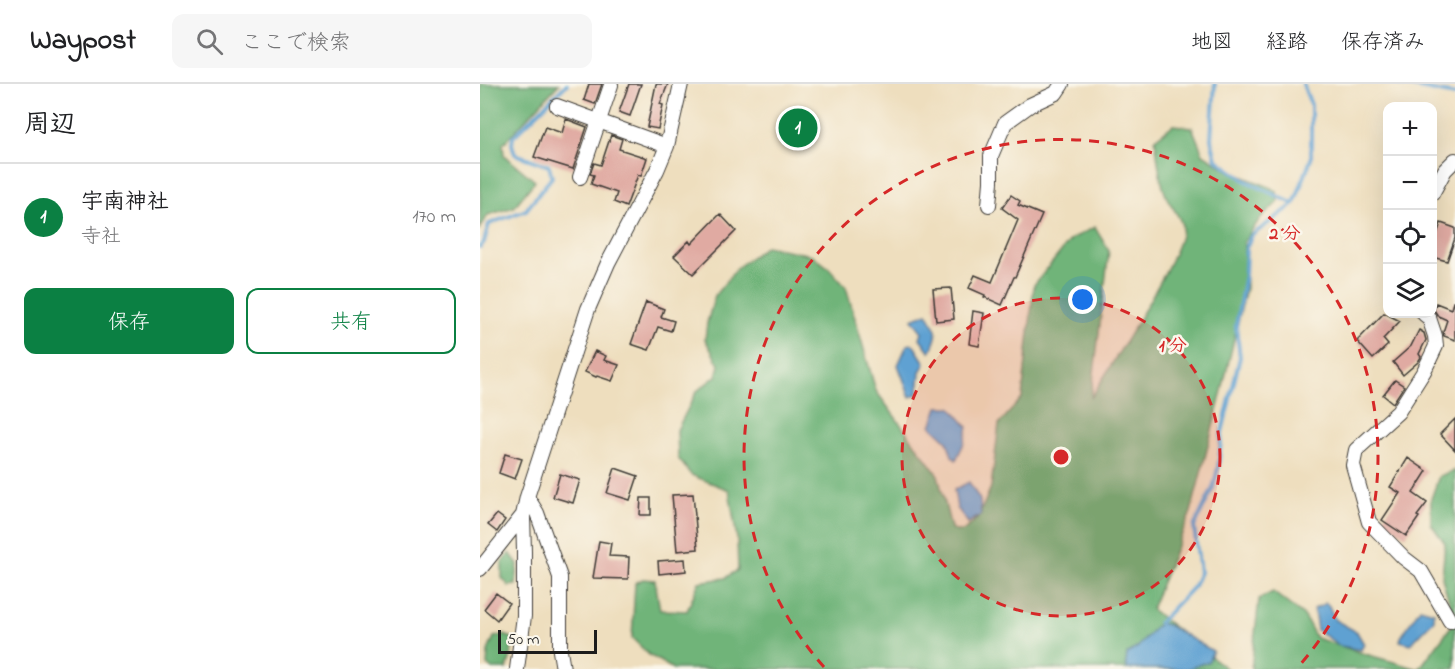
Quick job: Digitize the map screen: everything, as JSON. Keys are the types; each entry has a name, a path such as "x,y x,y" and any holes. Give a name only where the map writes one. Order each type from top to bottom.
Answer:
{"street":[{"path":"517,669 524,616 523,515 527,497 588,309 608,263 657,170 667,146 681,84"},
{"path":"989,205 991,156 1005,123 1030,105 1056,93 1062,84"},
{"path":"580,177 611,85"},
{"path":"556,106 667,146"},
{"path":"1437,184 1444,170 1455,160"},
{"path":"1429,318 1436,346 1428,363 1398,412 1356,450 1353,465 1369,522 1404,558 1421,571 1450,621"},
{"path":"527,497 537,513 560,577 562,669"},
{"path":"480,570 523,515"}],"green space":[{"path":"480,84 559,84 503,144 504,155 535,181 514,207 488,215 480,229"},
{"path":"1173,125 1192,127 1203,154 1231,172 1277,191 1278,202 1259,220 1244,242 1246,288 1221,395 1191,512 1151,609 1227,669 673,669 649,655 632,638 635,583 643,579 655,580 660,610 687,611 699,582 725,578 738,570 737,539 729,490 691,475 678,458 677,430 697,391 716,376 719,365 705,339 707,323 715,295 738,267 766,246 812,255 829,268 846,287 876,391 938,475 951,528 963,531 978,518 991,487 999,424 1022,398 1034,285 1071,239 1095,227 1109,251 1091,398 1172,259 1180,239 1182,226 1164,191 1155,139"},
{"path":"1455,470 1455,621 1442,578 1445,543 1431,524 1431,499 1439,476"},
{"path":"510,553 518,564 516,585 509,586 502,578 502,562"},
{"path":"1273,592 1305,617 1316,638 1419,669 1251,669 1259,599"},
{"path":"1455,621 1455,669 1419,669"},
{"path":"504,635 513,638 507,669 492,669 487,665 488,651 494,637"}],"water":[{"path":"927,313 936,332 930,352 920,338 922,332 912,319"},
{"path":"913,344 925,363 920,372 918,394 910,397 898,365 907,345"},
{"path":"938,407 951,407 968,427 956,460 952,456 947,441 931,426"},
{"path":"969,482 980,500 981,515 968,523 957,508 954,490"},
{"path":"1326,603 1335,620 1357,632 1364,644 1361,650 1340,646 1317,630 1314,609"},
{"path":"1420,608 1434,612 1434,620 1411,644 1400,641 1401,637"},
{"path":"1159,623 1168,625 1213,651 1208,662 1191,669 1127,669 1127,654 1138,647"}],"building":[{"path":"589,84 602,84 595,104 584,100"},
{"path":"629,84 641,84 630,116 619,112"},
{"path":"656,84 668,84 660,104 663,105 658,129 647,127"},
{"path":"566,119 587,127 573,169 534,157 545,127 562,133"},
{"path":"611,135 622,139 619,149 647,158 626,207 614,202 617,193 591,184 594,175 590,174 594,163 601,165"},
{"path":"1011,195 1020,201 1018,205 1042,215 1002,305 969,288 975,275 992,282 1018,220 1002,208"},
{"path":"720,214 736,231 693,274 674,256 689,241 691,244"},
{"path":"1441,223 1455,228 1455,238 1447,261 1437,258 1437,234"},
{"path":"951,288 954,319 936,321 933,289"},
{"path":"646,302 664,309 661,317 674,321 671,331 658,327 649,350 631,344"},
{"path":"1453,302 1455,303 1455,340 1444,336 1447,320 1437,314 1437,303 1451,309"},
{"path":"973,311 984,313 979,346 969,344"},
{"path":"1383,314 1383,318 1394,318 1400,321 1383,339 1388,345 1373,359 1357,341"},
{"path":"1419,330 1424,333 1426,340 1419,354 1421,357 1403,375 1393,362 1411,346"},
{"path":"595,351 606,356 604,360 619,365 612,381 585,372"},
{"path":"1395,380 1404,386 1393,403 1383,395"},
{"path":"1455,419 1455,450 1440,434"},
{"path":"505,454 522,459 515,479 499,473"},
{"path":"1408,458 1427,471 1413,493 1427,503 1406,536 1382,520 1400,493 1390,487"},
{"path":"615,468 638,476 630,500 607,493"},
{"path":"560,474 580,480 573,503 553,497"},
{"path":"693,494 698,549 677,551 672,495"},
{"path":"641,498 651,498 651,515 640,515"},
{"path":"497,514 505,520 497,532 488,525"},
{"path":"599,541 611,543 609,556 629,557 628,579 593,578"},
{"path":"685,559 686,571 659,574 658,561"},
{"path":"496,593 509,603 497,620 484,609"}],"waterway":[{"path":"480,247 484,242 489,224 526,210 552,177 549,166 515,154 512,144 513,137 567,84"},
{"path":"1215,84 1211,139 1216,159 1246,181 1294,204"},
{"path":"1159,623 1194,586 1200,572 1194,527 1213,488 1222,432 1240,357 1236,326 1245,275 1246,248 1251,236 1294,204 1311,159 1311,105 1303,84"},
{"path":"1398,84 1455,95"}],"place":[{"name":"宇南神社","path":"798,128"}]}
